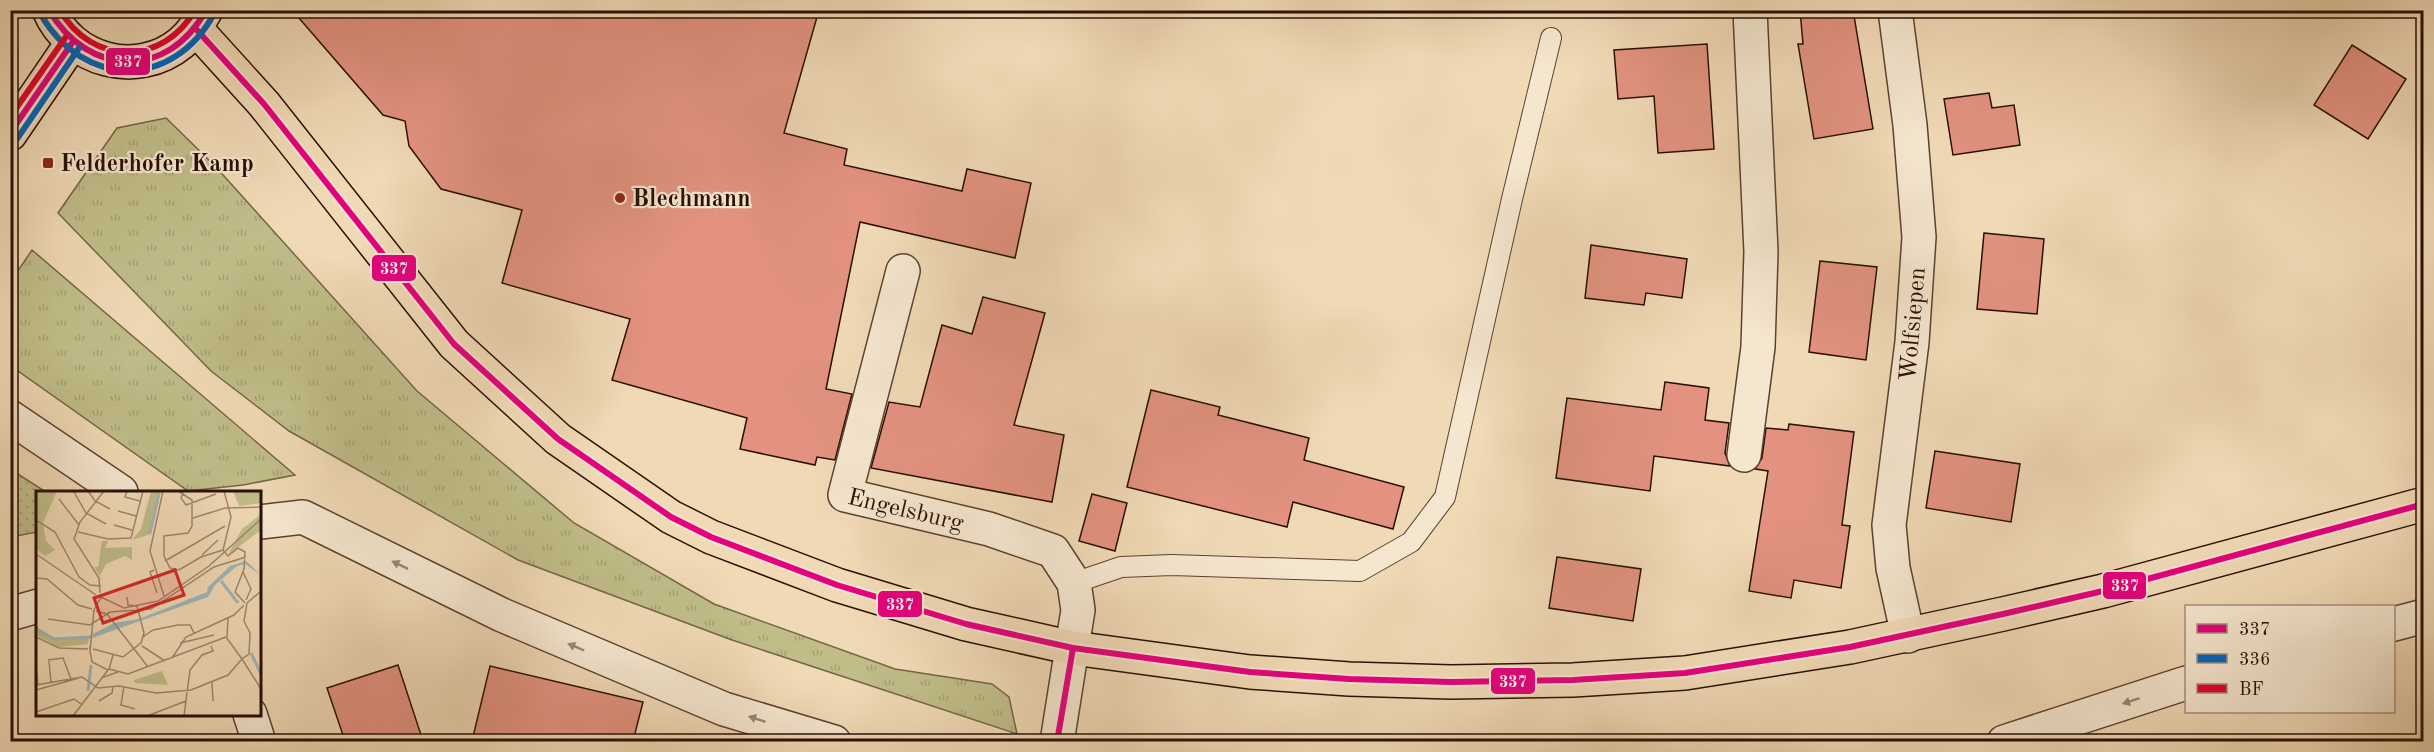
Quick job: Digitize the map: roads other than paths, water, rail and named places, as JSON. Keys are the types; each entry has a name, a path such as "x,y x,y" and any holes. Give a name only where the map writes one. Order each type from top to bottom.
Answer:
{"main road":[{"path":"49,10 61,33 72,43 100,58 120,62 142,61 162,56 181,44 201,20 264,104 454,344 558,439 671,517 711,537 837,585 966,624 1073,648 1250,672 1451,682 1573,680 1685,673 1784,659 1908,636 2103,591 2424,504"},
{"path":"10,134 72,43"}],"street":[{"path":"1744,455 1758,347 1761,252 1750,10"},
{"name":"Wolfsiepen","path":"1895,10 1910,125 1919,237 1912,342 1889,525 1893,568 1908,636"},
{"name":"Engelsburg","path":"903,271 844,495 989,529 1053,551 1074,583 1078,610 1057,739"},
{"path":"10,417 120,491"},
{"path":"261,522 303,517 512,620 724,709 834,741"},
{"path":"10,614 36,607"},
{"path":"2395,624 2424,616"},
{"path":"2004,741 2185,684"},
{"path":"251,716 259,741"}],"lane":[{"path":"1074,583 1121,567 1172,565 1360,571 1411,542 1445,497 1509,211 1551,38"}],"place":[{"name":"Felderhofer Kamp","path":"48,163"},
{"name":"Blechmann","path":"620,198"}]}
